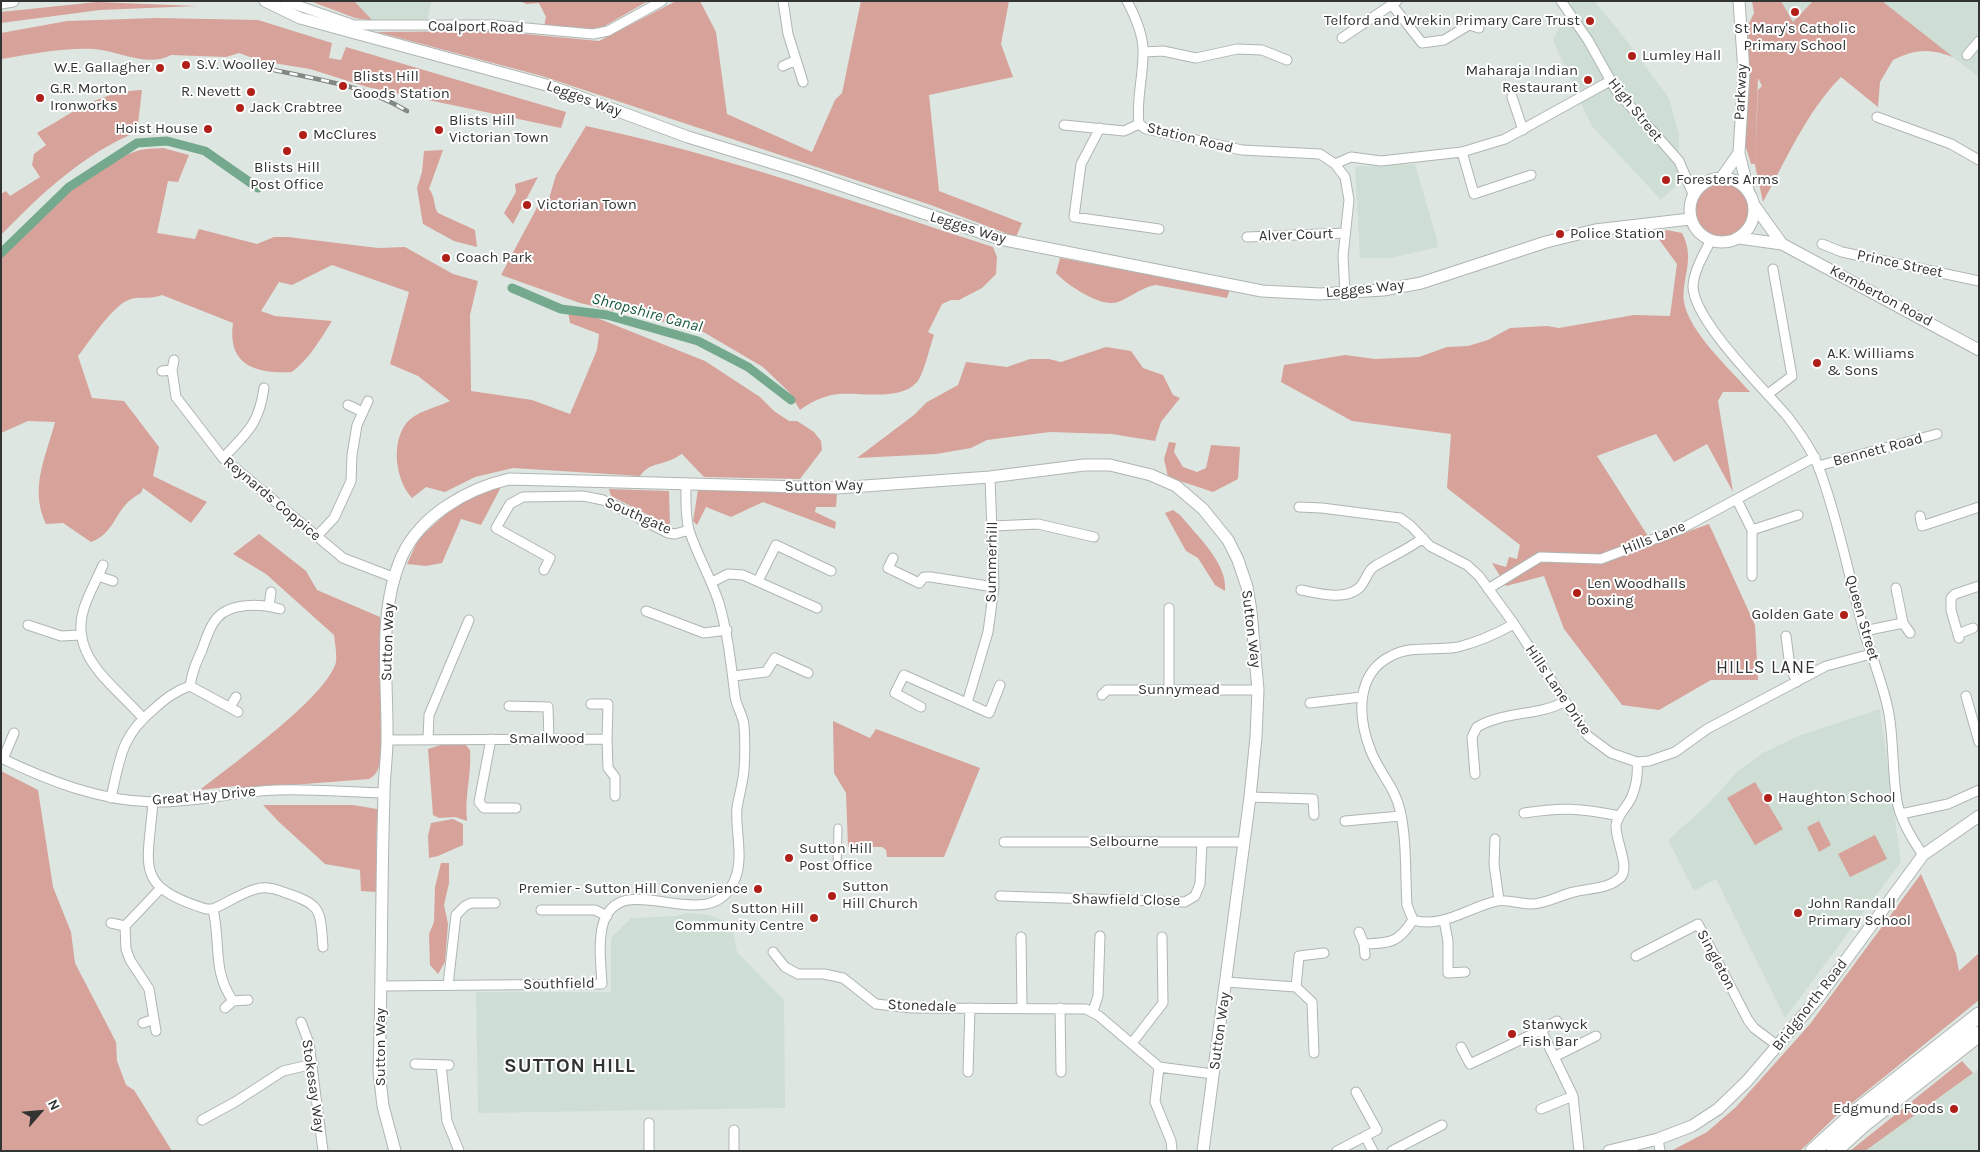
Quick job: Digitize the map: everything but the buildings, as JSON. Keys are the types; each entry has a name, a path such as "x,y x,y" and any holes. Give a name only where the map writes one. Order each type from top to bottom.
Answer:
{"highway":[{"path":"1813,1151 1856,1112 1979,1015"},
{"path":"1834,1151 1865,1123 1979,1034"}],"street":[{"path":"1,3 14,1"},
{"name":"Legges Way","path":"265,1 300,18 550,86 688,136 802,172 1000,239 1262,291 1345,293 1383,290 1422,283 1546,242 1595,230 1690,219"},
{"name":"Coalport Road","path":"285,1 354,25 493,25 594,34 608,31 662,1"},
{"path":"783,1 788,34 803,82"},
{"name":"Station Road","path":"1127,1 1134,15 1144,52 1138,103 1139,124 1146,130 1242,150 1320,154 1335,164"},
{"name":"High Street","path":"1561,1 1588,40 1610,81 1679,161 1693,194"},
{"name":"Parkway","path":"1739,1 1744,72 1739,153 1748,190"},
{"path":"1342,38 1395,4 1422,43 1444,40 1469,25 1479,28"},
{"path":"1968,55 1979,41"},
{"path":"1144,52 1164,51 1196,58 1237,49 1275,50 1287,60"},
{"path":"783,66 796,60"},
{"path":"1345,293 1343,256 1348,200 1346,177 1335,164 1351,157 1381,161 1462,152 1505,139 1610,81"},
{"path":"1512,97 1523,130"},
{"path":"1877,117 1951,144 1979,160"},
{"path":"1064,125 1124,131 1139,124"},
{"path":"1100,128 1081,164 1074,217 1159,228"},
{"path":"1462,152 1474,194 1531,175"},
{"path":"1722,177 1739,153"},
{"path":"1722,177 1740,182 1748,190 1754,205 1752,223 1739,238 1721,243 1710,240 1702,235 1690,219 1689,206 1693,194 1701,184 1713,178 1722,177"},
{"name":"Kemberton Road","path":"1754,205 1782,244"},
{"path":"1142,226 1144,216"},
{"name":"Alver Court","path":"1247,237 1346,233"},
{"name":"Kemberton Road","path":"1739,238 1782,244 1979,350"},
{"name":"Queen Street","path":"1710,240 1696,273 1693,287 1697,304 1711,328 1803,438 1816,461 1828,492 1864,631 1889,714 1894,747 1897,802 1911,838 1923,855"},
{"name":"Prince Street","path":"1822,244 1842,252 1979,281"},
{"path":"1768,394 1792,376 1773,269"},
{"name":"Reynards Coppice","path":"174,360 172,370 176,397 223,458 343,558 395,578"},
{"path":"162,371 172,370"},
{"path":"223,458 251,428 261,410 264,388"},
{"path":"317,536 334,518 351,481 357,425 368,401"},
{"path":"348,405 363,412"},
{"name":"Bennett Road","path":"1816,461 1937,434"},
{"name":"Hills Lane","path":"1488,589 1540,557 1601,559 1681,529 1816,461"},
{"name":"Sutton Way","path":"395,1151 386,1120 379,1071 384,793 387,740 388,606 402,556 414,535 466,493 490,483 509,479 837,488 990,477 1084,465 1110,465 1150,475 1176,486 1203,509 1217,524 1238,560 1252,610 1258,690 1256,737 1250,797 1203,1151"},
{"name":"Summerhill","path":"966,703 988,632 994,587 990,477"},
{"name":"Southgate","path":"607,916 618,904 636,899 652,899 695,906 714,902 721,898 731,887 737,872 737,808 744,771 744,725 736,703 727,630 712,582 689,530 686,484"},
{"name":"Southgate","path":"544,570 550,558 496,528 510,504 523,497 582,496 603,500 668,533 675,534 689,530"},
{"path":"1737,500 1752,530 1752,576"},
{"name":"Hills Lane Drive","path":"1299,507 1393,516 1406,522 1430,546 1460,560 1474,570 1514,624 1588,736 1599,746 1622,758 1637,762"},
{"path":"1920,516 1923,531 1979,507"},
{"path":"1752,530 1798,515"},
{"path":"993,526 1038,524 1094,537"},
{"path":"1301,590 1327,595 1350,592 1359,587 1373,567 1408,550 1423,538"},
{"path":"758,581 776,545 831,571"},
{"path":"893,558 888,568 919,583 924,577 931,577 994,587"},
{"path":"103,565 83,608 80,634 91,663 143,718"},
{"path":"712,582 728,574 736,574 758,581 817,608"},
{"path":"98,576 113,581"},
{"path":"1973,628 1958,636 1951,610 1951,598 1955,594 1979,586"},
{"path":"1896,588 1904,623 1910,633"},
{"path":"269,606 271,592"},
{"path":"190,686 193,666 218,617 235,608 269,606 280,609"},
{"path":"1169,608 1169,689"},
{"path":"646,611 704,634 727,630"},
{"path":"428,739 429,714 469,620"},
{"path":"1864,631 1904,623"},
{"path":"1413,920 1407,905 1401,816 1396,796 1370,749 1363,722 1361,696 1374,668 1391,655 1410,650 1458,647 1490,636 1514,624"},
{"path":"28,625 61,636 80,634"},
{"path":"1786,636 1790,667 1797,682"},
{"path":"1413,920 1428,923 1444,920 1479,905 1499,900 1538,903 1575,892 1596,889 1616,881 1623,873 1624,866 1616,834 1619,816 1632,796 1637,762 1649,761 1676,752 1707,729 1826,666 1871,654"},
{"path":"734,676 766,672 775,658 808,673"},
{"path":"921,706 895,693 904,676 989,713 1000,685"},
{"path":"190,686 234,709 236,697"},
{"path":"111,798 127,738 143,718 168,697 190,686"},
{"name":"Sunnymead","path":"1102,695 1107,690 1258,690"},
{"path":"1310,703 1361,696"},
{"path":"1966,696 1979,742"},
{"path":"1475,774 1472,737 1477,727 1511,715 1556,706 1564,702"},
{"path":"591,704 608,704 607,739"},
{"path":"509,706 548,707 549,740"},
{"path":"2,759 14,733"},
{"path":"491,739 479,802 484,808 516,808"},
{"name":"Smallwood","path":"387,740 607,739 608,768 615,777 615,796"},
{"name":"Great Hay Drive","path":"2,759 68,786 111,798 153,802 217,798 276,790 384,793"},
{"path":"1901,814 1948,804 1979,790"},
{"path":"1250,797 1313,799 1314,815"},
{"path":"153,802 148,868 160,890 200,907 213,909 258,888 270,888 308,900 316,908 320,917 323,947"},
{"path":"1524,813 1561,807 1585,809 1619,816"},
{"path":"1345,821 1401,816"},
{"name":"Bridgnorth Road","path":"1609,1151 1659,1145 1718,1109 1747,1081 1818,998 1923,855 1979,816"},
{"path":"837,867 838,828"},
{"path":"1495,839 1494,864 1499,900"},
{"name":"Selbourne","path":"1004,842 1244,842"},
{"name":"Shawfield Close","path":"1000,896 1185,902 1196,896 1200,884 1202,842"},
{"path":"156,1031 149,989 130,960 126,949 125,926 160,890"},
{"path":"448,985 456,915 471,903 495,903"},
{"path":"213,909 217,928 219,975 224,988 233,1001"},
{"path":"541,910 595,910 607,916"},
{"name":"Southfield","path":"382,986 602,984 601,934 607,916"},
{"path":"1364,944 1389,943 1397,940 1413,920"},
{"path":"1444,920 1448,941 1448,973 1465,972"},
{"path":"111,923 125,926"},
{"name":"Singleton","path":"1636,956 1698,924 1748,1020 1754,1028 1778,1046"},
{"path":"1359,932 1364,944 1365,955"},
{"path":"1100,936 1098,996 1093,1011 1158,1067 1214,1074"},
{"path":"1021,937 1022,1008"},
{"path":"1132,1043 1163,1002 1162,937"},
{"name":"Stonedale","path":"773,952 786,967 798,974 824,974 843,978 876,1004 907,1008 1060,1008 1093,1011"},
{"path":"1296,987 1299,956 1324,954"},
{"path":"1226,982 1296,987 1312,1002 1314,1053"},
{"path":"225,1008 233,1001 248,1000"},
{"name":"Stonedale","path":"968,1072 970,1008"},
{"path":"1060,1008 1061,1072"},
{"path":"143,1023 154,1018"},
{"path":"1461,1047 1470,1064 1557,1021"},
{"name":"Stokesay Way","path":"301,1022 309,1043 313,1064 323,1151"},
{"path":"1541,1030 1573,1096 1579,1151"},
{"path":"1554,1057 1596,1036"},
{"path":"202,1120 276,1075 313,1064"},
{"path":"415,1064 445,1065 447,1121 459,1151"},
{"path":"1158,1067 1155,1102 1170,1136 1172,1151"},
{"path":"1337,1151 1377,1130 1356,1092"},
{"path":"1541,1109 1573,1096"},
{"path":"649,1123 649,1151"},
{"path":"1392,1151 1442,1125"},
{"path":"734,1130 734,1151"},
{"path":"1366,1136 1373,1151"}],"shaded area":[{"path":"310,1 354,1 373,21 355,18"},
{"path":"354,1 431,1 427,22 373,21"},
{"path":"519,1 648,1 603,27 593,29 544,27 546,17 539,3 527,4"},
{"path":"676,1 700,1 716,32 727,114 812,152 835,100 842,93 861,1 1009,1 1001,44 1013,77 929,95 939,191 1022,223 1016,237 928,204 542,76 377,32 494,31 599,41"},
{"path":"1573,1 1594,1 1617,28 1669,98 1679,135 1679,183 1661,200 1591,125 1553,40"},
{"path":"1752,1 1781,1 1793,22 1813,1 1882,1 1953,57 1937,52 1923,51 1893,60 1880,82 1878,107 1841,77 1807,120 1763,202 1755,165 1758,90 1762,86 1758,78 1755,164 1751,164 1744,141 1749,80 1748,25 1754,13"},
{"name":"St Mary's Catholic Primary School","path":"1781,1 1813,1 1793,23"},
{"path":"1882,1 1979,1 1979,77 1953,57"},
{"path":"97,2 197,6 100,10 1,23 1,12"},
{"path":"157,18 258,20 332,43 329,58 341,60 346,47 566,112 561,128 367,87 310,69 261,61 239,53 226,57 171,55 153,60 133,58 104,50 72,49 1,59 1,33 67,21"},
{"path":"142,90 137,132 99,151 81,163 47,190 1,235 1,194 6,191 10,196 40,177 32,165 34,154 46,145 37,133 99,99"},
{"path":"586,126 689,151 741,166 993,247 997,257 996,274 982,288 959,300 951,300 942,304 928,332 934,335 922,373 917,382 909,388 888,394 831,395 815,401 800,410 789,392 763,367 700,330 580,303 501,275 540,202 546,209 556,175"},
{"path":"163,148 189,155 178,182 168,181 157,233 195,239 199,229 257,244 274,237 288,237 378,248 405,247 453,274 478,281 470,315 471,391 532,400 570,414 597,350 599,334 570,323 567,306 705,361 760,397 774,411 789,421 797,421 814,432 821,441 822,450 800,479 704,477 682,454 672,460 649,467 640,476 513,468 475,477 445,492 426,487 412,498 402,482 397,463 398,442 401,433 405,425 414,416 450,401 418,376 390,364 409,292 332,265 292,285 279,282 261,311 275,316 332,321 309,355 292,372 266,371 246,364 234,349 232,337 233,323 162,295 131,299 124,302 109,315 78,356 92,398 124,401 159,447 153,476 207,502 191,523 143,488 141,493 125,505 106,532 100,538 91,542 63,523 46,524 41,511 39,485 55,422 28,421 1,433 1,255 11,247 46,209 82,179 109,163 137,151"},
{"path":"443,150 429,189 433,196 435,208 438,213 475,230 477,247 454,241 423,224 417,188 422,172 424,151"},
{"path":"1415,164 1439,247 1390,258 1360,258 1355,167"},
{"path":"538,177 513,224 504,213 516,192 515,184"},
{"path":"1722,181 1737,186 1745,194 1750,209 1745,224 1737,232 1722,237 1707,232 1699,224 1694,209 1699,194 1707,186"},
{"path":"1667,230 1682,233 1686,242 1688,260 1684,302 1687,314 1711,350 1750,392 1723,392 1718,401 1733,492 1707,444 1674,462 1656,434 1597,456 1653,544 1709,524 1755,625 1758,680 1711,680 1659,710 1622,705 1564,629 1544,576 1506,586 1492,563 1506,567 1509,557 1517,559 1520,545 1447,488 1451,434 1352,421 1281,382 1284,365 1345,355 1375,359 1419,357 1447,347 1468,346 1488,340 1510,328 1547,326 1559,328 1634,315 1670,316 1677,264 1655,234"},
{"path":"1060,258 1230,289 1227,298 1156,285 1118,302 1103,302 1076,289 1056,273"},
{"path":"1106,347 1131,351 1143,368 1163,375 1173,395 1180,398 1161,422 1155,441 1112,434 1050,432 987,440 971,448 936,454 857,458 914,415 927,402 958,385 966,362 1007,367 1030,359 1049,359 1061,362"},
{"path":"1169,442 1176,443 1174,452 1183,467 1197,472 1206,468 1211,445 1240,447 1238,479 1213,492 1168,477 1164,459"},
{"path":"501,487 481,525 461,519 442,563 426,566 407,564 419,538 446,514 471,496"},
{"path":"609,489 669,491 670,526 611,496"},
{"path":"734,489 837,494 836,507 816,507 815,512 836,522 835,529 763,502 731,517 706,507 697,525 693,521 698,490"},
{"path":"1173,510 1180,515 1210,550 1221,570 1225,581 1225,591 1215,585 1198,558 1186,551 1165,513"},
{"path":"259,534 306,571 317,590 380,617 381,748 378,770 369,779 241,789 235,786 200,790 254,748 297,711 329,677 336,662 334,635 266,574 233,554"},
{"path":"1880,709 1901,862 1785,1018 1716,879 1694,891 1668,840 1707,805 1738,771 1763,753 1798,736"},
{"path":"833,721 870,738 876,729 980,768 944,857 887,857 886,850 882,847 848,847 846,793 834,773"},
{"path":"465,744 470,750 466,803 467,821 455,817 439,818 433,815 428,749 441,745"},
{"path":"1,771 38,790 53,887 71,932 75,963 116,1042 117,1061 126,1085 134,1090 172,1151 1,1151"},
{"path":"1755,782 1783,829 1755,845 1727,798"},
{"path":"263,805 353,805 377,809 376,892 361,891 360,870 325,864"},
{"path":"453,819 463,824 463,845 429,858 428,836 431,823"},
{"path":"1819,821 1831,845 1819,852 1807,827"},
{"path":"1875,835 1887,859 1850,877 1838,854"},
{"path":"441,863 449,863 449,883 444,905 448,924 445,962 438,974 430,965 429,934 434,922 435,887"},
{"path":"1921,874 1956,954 1959,971 1979,953 1979,1000 1836,1116 1800,1151 1671,1151 1707,1132 1736,1107 1810,1024"},
{"path":"689,913 709,915 723,920 733,929 737,952 784,1000 785,1108 478,1113 476,992 611,992 611,938 631,918 675,916"},
{"path":"1962,1061 1973,1073 1865,1151 1850,1151"},
{"name":"Edgmund Foods","path":"1979,1069 1979,1151 1865,1151 1869,1147"}],"waterway":[{"name":"Shropshire Canal","path":"1,253 69,187 137,143 167,141 205,151 258,188"},
{"name":"Shropshire Canal","path":"512,288 561,309 607,315 698,341 748,367 791,400"}],"railway":[{"path":"274,70 359,90 375,95 407,111"}],"place":[{"name":"St Mary's Catholic Primary School","path":"1795,12"},
{"name":"Telford and Wrekin Primary Care Trust","path":"1590,21"},
{"name":"Lumley Hall","path":"1632,56"},
{"name":"S.V. Woolley","path":"186,65"},
{"name":"W.E. Gallagher","path":"160,68"},
{"name":"Maharaja Indian Restaurant","path":"1588,80"},
{"name":"Blists Hill Goods Station","path":"343,86"},
{"name":"R. Nevett","path":"251,92"},
{"name":"G.R. Morton Ironworks","path":"40,98"},
{"name":"Jack Crabtree","path":"240,108"},
{"name":"Hoist House","path":"208,129"},
{"name":"Blists Hill Victorian Town","path":"439,130"},
{"name":"McClures","path":"303,135"},
{"name":"Blists Hill Post Office","path":"287,151"},
{"name":"Foresters Arms","path":"1666,180"},
{"name":"Victorian Town","path":"527,205"},
{"name":"Police Station","path":"1560,234"},
{"name":"Coach Park","path":"446,258"},
{"name":"A.K. Williams & Sons","path":"1817,363"},
{"name":"Len Woodhalls boxing","path":"1577,593"},
{"name":"Golden Gate","path":"1844,615"},
{"name":"Haughton School","path":"1768,798"},
{"name":"Sutton Hill Post Office","path":"789,858"},
{"name":"Premier - Sutton Hill Convenience","path":"758,889"},
{"name":"Sutton Hill Church","path":"832,896"},
{"name":"John Randall Primary School","path":"1798,913"},
{"name":"Sutton Hill Community Centre","path":"814,918"},
{"name":"Stanwyck Fish Bar","path":"1512,1034"},
{"name":"Edgmund Foods","path":"1954,1109"}],"district":[{"name":"HILLS LANE","path":"1766,668"},
{"name":"SUTTON HILL","path":"570,1066"}]}
